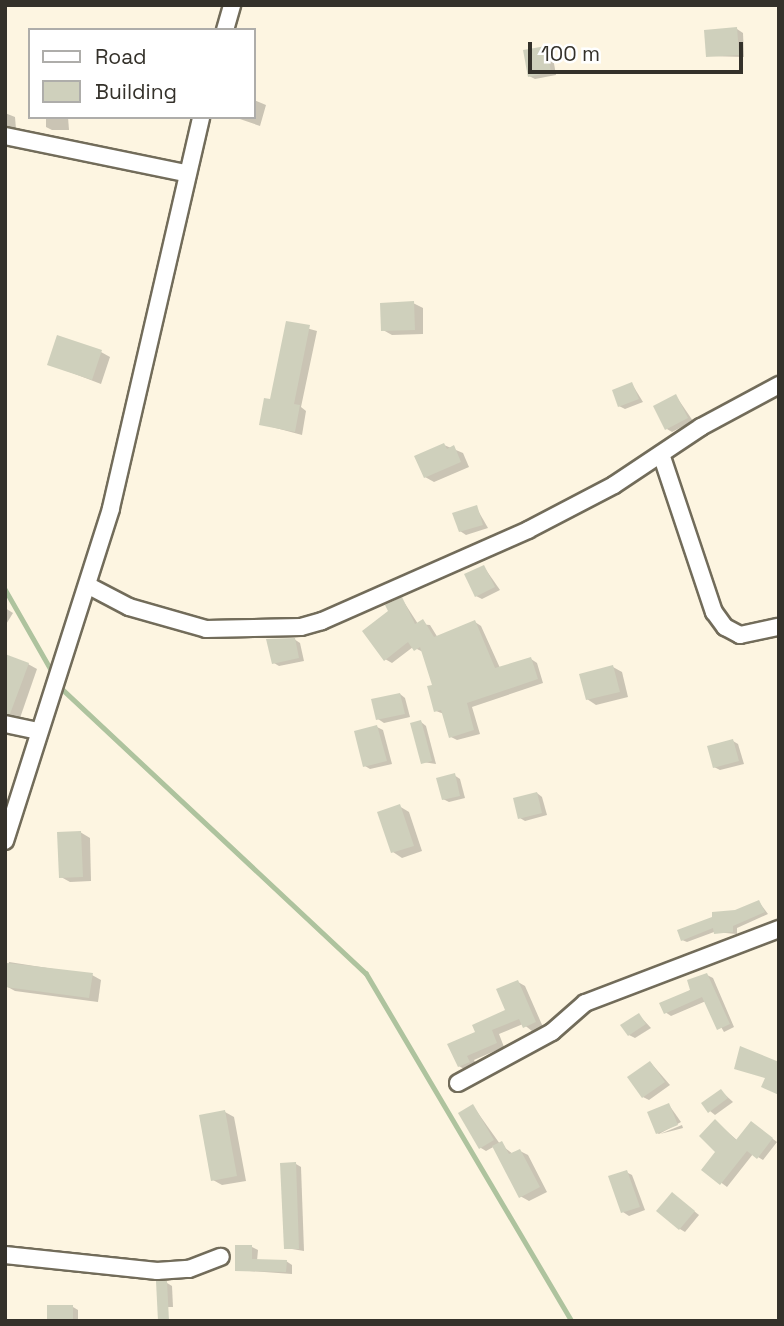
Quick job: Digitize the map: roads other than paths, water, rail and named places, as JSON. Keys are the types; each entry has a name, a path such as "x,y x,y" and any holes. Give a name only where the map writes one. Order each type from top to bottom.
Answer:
{"street":[{"path":"226,28 232,5"},
{"path":"5,841 39,731 89,586 117,484 200,119"},
{"path":"5,136 186,173"},
{"path":"75,153 186,173"},
{"path":"89,586 129,607 206,629 301,627 528,530 614,485 661,454 779,385"},
{"path":"661,454 714,612 725,627 740,635 779,627"},
{"path":"5,724 39,731"},
{"path":"458,1083 552,1032 585,1003 779,929"},
{"path":"5,1255 157,1272 189,1269 221,1257"}],"waterway":[{"path":"5,589 53,673"},
{"path":"60,687 366,973 572,1321"}]}
